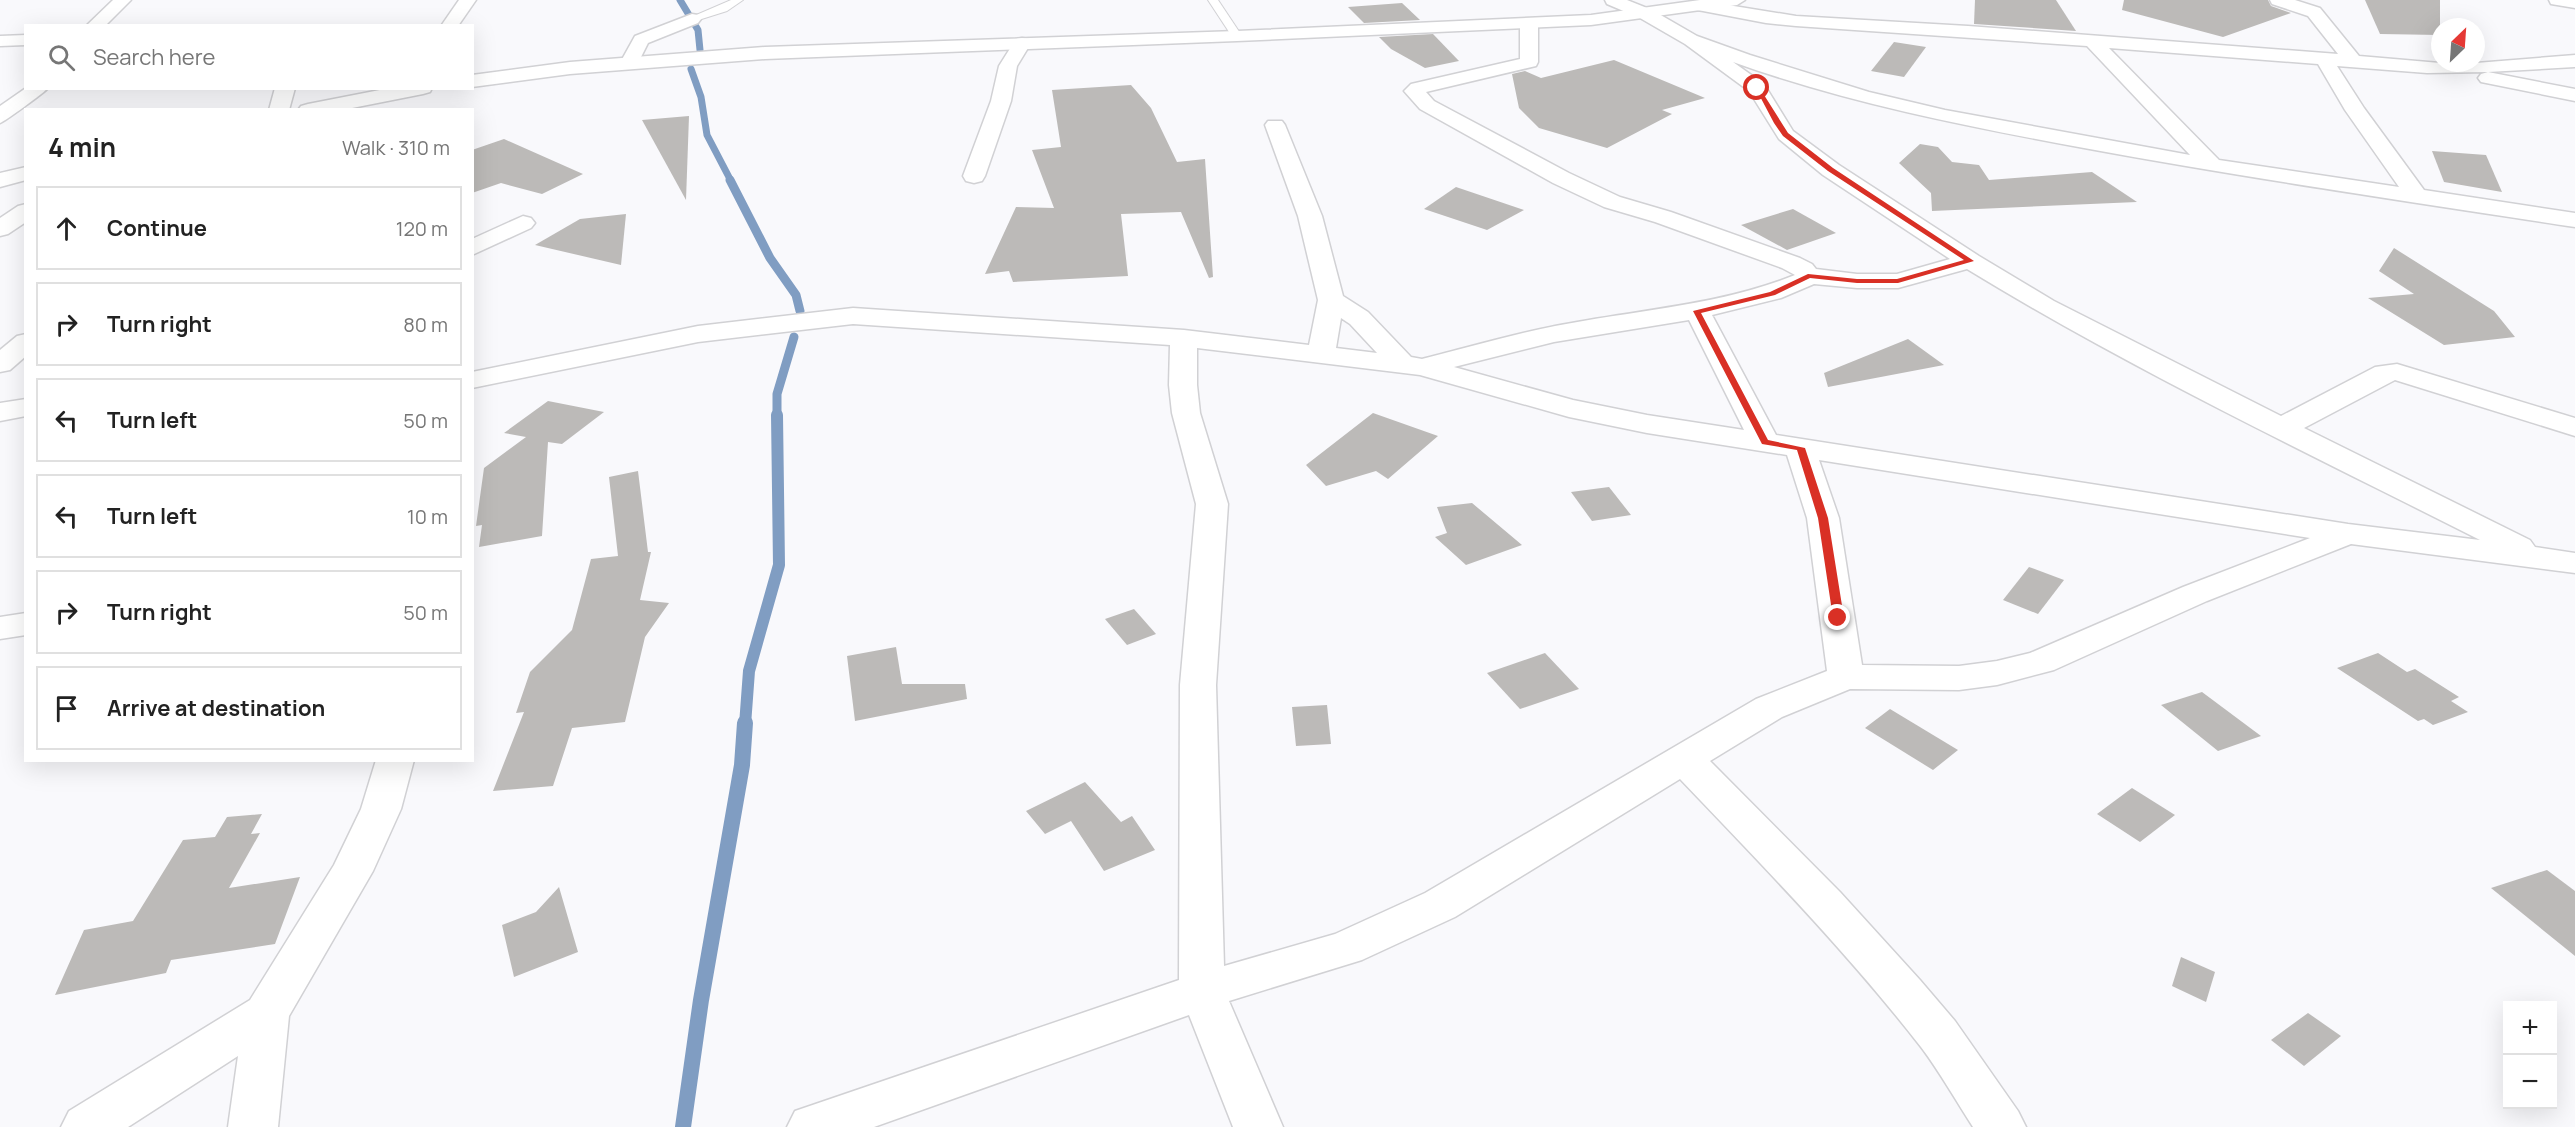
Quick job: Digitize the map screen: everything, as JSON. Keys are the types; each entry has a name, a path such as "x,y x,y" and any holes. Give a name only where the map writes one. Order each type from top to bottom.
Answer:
{"street":[{"path":"96,24 123,0"},
{"path":"450,24 468,0"},
{"path":"1613,0 1646,14 1691,40 1757,88 1786,135 1831,170 1970,261 2045,306 2152,363 2539,557 2575,579"},
{"path":"474,81 629,63 776,52 1529,24 1646,14 1737,0"},
{"path":"2278,0 2314,12 2354,62"},
{"path":"2558,0 2575,3"},
{"path":"1703,6 1766,18 1796,21 2092,40 2427,67 2483,67 2575,60"},
{"path":"629,63 641,40 692,19"},
{"path":"1529,24 1529,62 1418,88 1414,91 1427,105 1561,178 1612,202 1673,220 1791,263 1803,269 1808,276 1857,281 1898,281 1970,261"},
{"path":"0,41 24,40"},
{"path":"1691,40 1786,73 1863,96 1935,113 2212,165 2575,220"},
{"path":"2092,40 2212,165"},
{"path":"974,176 1001,101 1008,66 1022,43"},
{"path":"2324,59 2355,110 2416,195"},
{"path":"2427,67 2575,94"},
{"path":"0,117 21,98 35,90"},
{"path":"280,108 284,90"},
{"path":"318,108 413,90"},
{"path":"0,100 21,98"},
{"path":"1275,125 1310,216 1331,300 1321,355"},
{"path":"0,180 24,174"},
{"path":"0,230 24,212"},
{"path":"474,248 523,223"},
{"path":"0,235 24,239"},
{"path":"1412,365 1554,334 1697,311 1772,293 1804,280 1808,276"},
{"path":"1331,300 1359,318 1412,365"},
{"path":"1697,311 1765,442"},
{"path":"474,380 698,334 853,316 967,322 1184,339 1412,365 1503,392 1647,424 2348,534 2539,557 2575,564"},
{"path":"1184,339 1183,385 1186,413 1212,504 1198,685 1202,991 1258,1127"},
{"path":"0,364 24,344"},
{"path":"2283,427 2385,372 2414,375 2575,427"},
{"path":"0,412 24,407"},
{"path":"1800,448 1823,518 1846,676"},
{"path":"812,1127 1202,991 1346,948 1440,905 1768,708 1846,676 1959,678 1997,673 2042,662 2195,594 2348,534"},
{"path":"0,628 24,624"},
{"path":"1683,758 1825,904 1904,993 1939,1035 2001,1127"},
{"path":"253,1127 266,1014 351,871 381,809 394,762"},
{"path":"86,1127 266,1014"}],"lane":[{"path":"692,19 723,9 738,0"},
{"path":"1213,0 1237,36"}],"building":[{"path":"1975,0 2056,0 2076,31 1974,24"},
{"path":"2124,0 2268,0 2271,6 2291,13 2223,37 2122,10"},
{"path":"2365,0 2440,0 2440,18 2431,18 2431,35 2380,34"},
{"path":"1402,3 1420,20 1364,23 1348,7"},
{"path":"1433,34 1459,61 1425,68 1391,49 1379,37"},
{"path":"1894,42 1926,47 1904,77 1871,71"},
{"path":"1614,60 1705,98 1662,110 1672,114 1607,148 1539,128 1519,108 1512,74 1525,71 1541,78"},
{"path":"1131,85 1151,108 1177,162 1205,159 1213,277 1209,278 1181,212 1121,214 1128,276 1013,282 1009,271 985,274 1016,207 1054,208 1032,150 1061,147 1052,90"},
{"path":"689,116 686,200 642,120"},
{"path":"504,139 583,174 542,194 501,183 474,192 474,149"},
{"path":"1920,144 1938,147 1952,162 1979,165 1989,180 2092,172 2137,202 1932,211 1931,193 1899,163"},
{"path":"2432,151 2486,155 2502,192 2444,182"},
{"path":"1456,187 1524,210 1487,230 1424,209"},
{"path":"1793,209 1836,233 1787,250 1741,225"},
{"path":"626,214 621,265 535,245 580,219"},
{"path":"2394,248 2494,311 2515,337 2444,345 2368,298 2414,294 2379,271"},
{"path":"1908,339 1944,365 1828,387 1824,373"},
{"path":"548,401 604,412 562,444 548,442 542,536 479,547 482,525 476,526 484,468 526,437 504,433"},
{"path":"1373,413 1438,436 1388,479 1376,471 1326,486 1306,465"},
{"path":"638,471 648,552 651,552 640,600 669,603 645,637 625,722 572,728 553,786 493,791 524,712 516,713 530,672 572,630 591,559 618,556 609,477"},
{"path":"1609,487 1631,515 1592,521 1571,492"},
{"path":"1472,503 1522,545 1466,565 1435,537 1447,533 1437,507"},
{"path":"2029,567 2064,580 2038,614 2003,600"},
{"path":"1134,609 1156,634 1127,645 1105,619"},
{"path":"896,647 902,684 965,684 967,699 855,721 847,656"},
{"path":"1545,653 1579,689 1520,709 1487,673"},
{"path":"2378,653 2407,672 2415,669 2459,697 2451,701 2468,712 2433,725 2424,719 2418,721 2337,668"},
{"path":"2202,692 2261,736 2218,751 2161,705"},
{"path":"1327,705 1331,744 1296,746 1292,707"},
{"path":"1890,709 1958,750 1933,770 1865,728"},
{"path":"1085,782 1121,822 1132,816 1155,850 1104,871 1071,821 1045,834 1026,811"},
{"path":"2132,788 2175,815 2140,842 2097,814"},
{"path":"262,814 251,834 260,833 229,888 300,877 275,944 171,960 166,973 55,995 84,930 133,921 183,840 215,837 227,817"},
{"path":"2547,870 2575,891 2575,956 2491,888"},
{"path":"559,887 578,952 514,977 502,925 536,912"},
{"path":"2181,957 2215,972 2206,1002 2172,986"},
{"path":"2308,1013 2341,1036 2304,1066 2271,1040"}],"waterway":[{"path":"680,0 698,30 700,50"},
{"path":"691,69 701,97 707,135 731,181"},
{"path":"730,180 770,258 796,295 800,311"},
{"path":"777,415 777,394 794,337"},
{"path":"745,725 749,671 779,565 777,415"},
{"path":"683,1127 701,1000 742,765 745,723"}],"route":[{"path":"1757,88 1786,135 1831,170 1970,261 1898,281 1857,281 1808,276 1804,280 1772,293 1697,311 1710,340 1732,377 1765,442 1800,448 1823,518 1838,618"}]}
